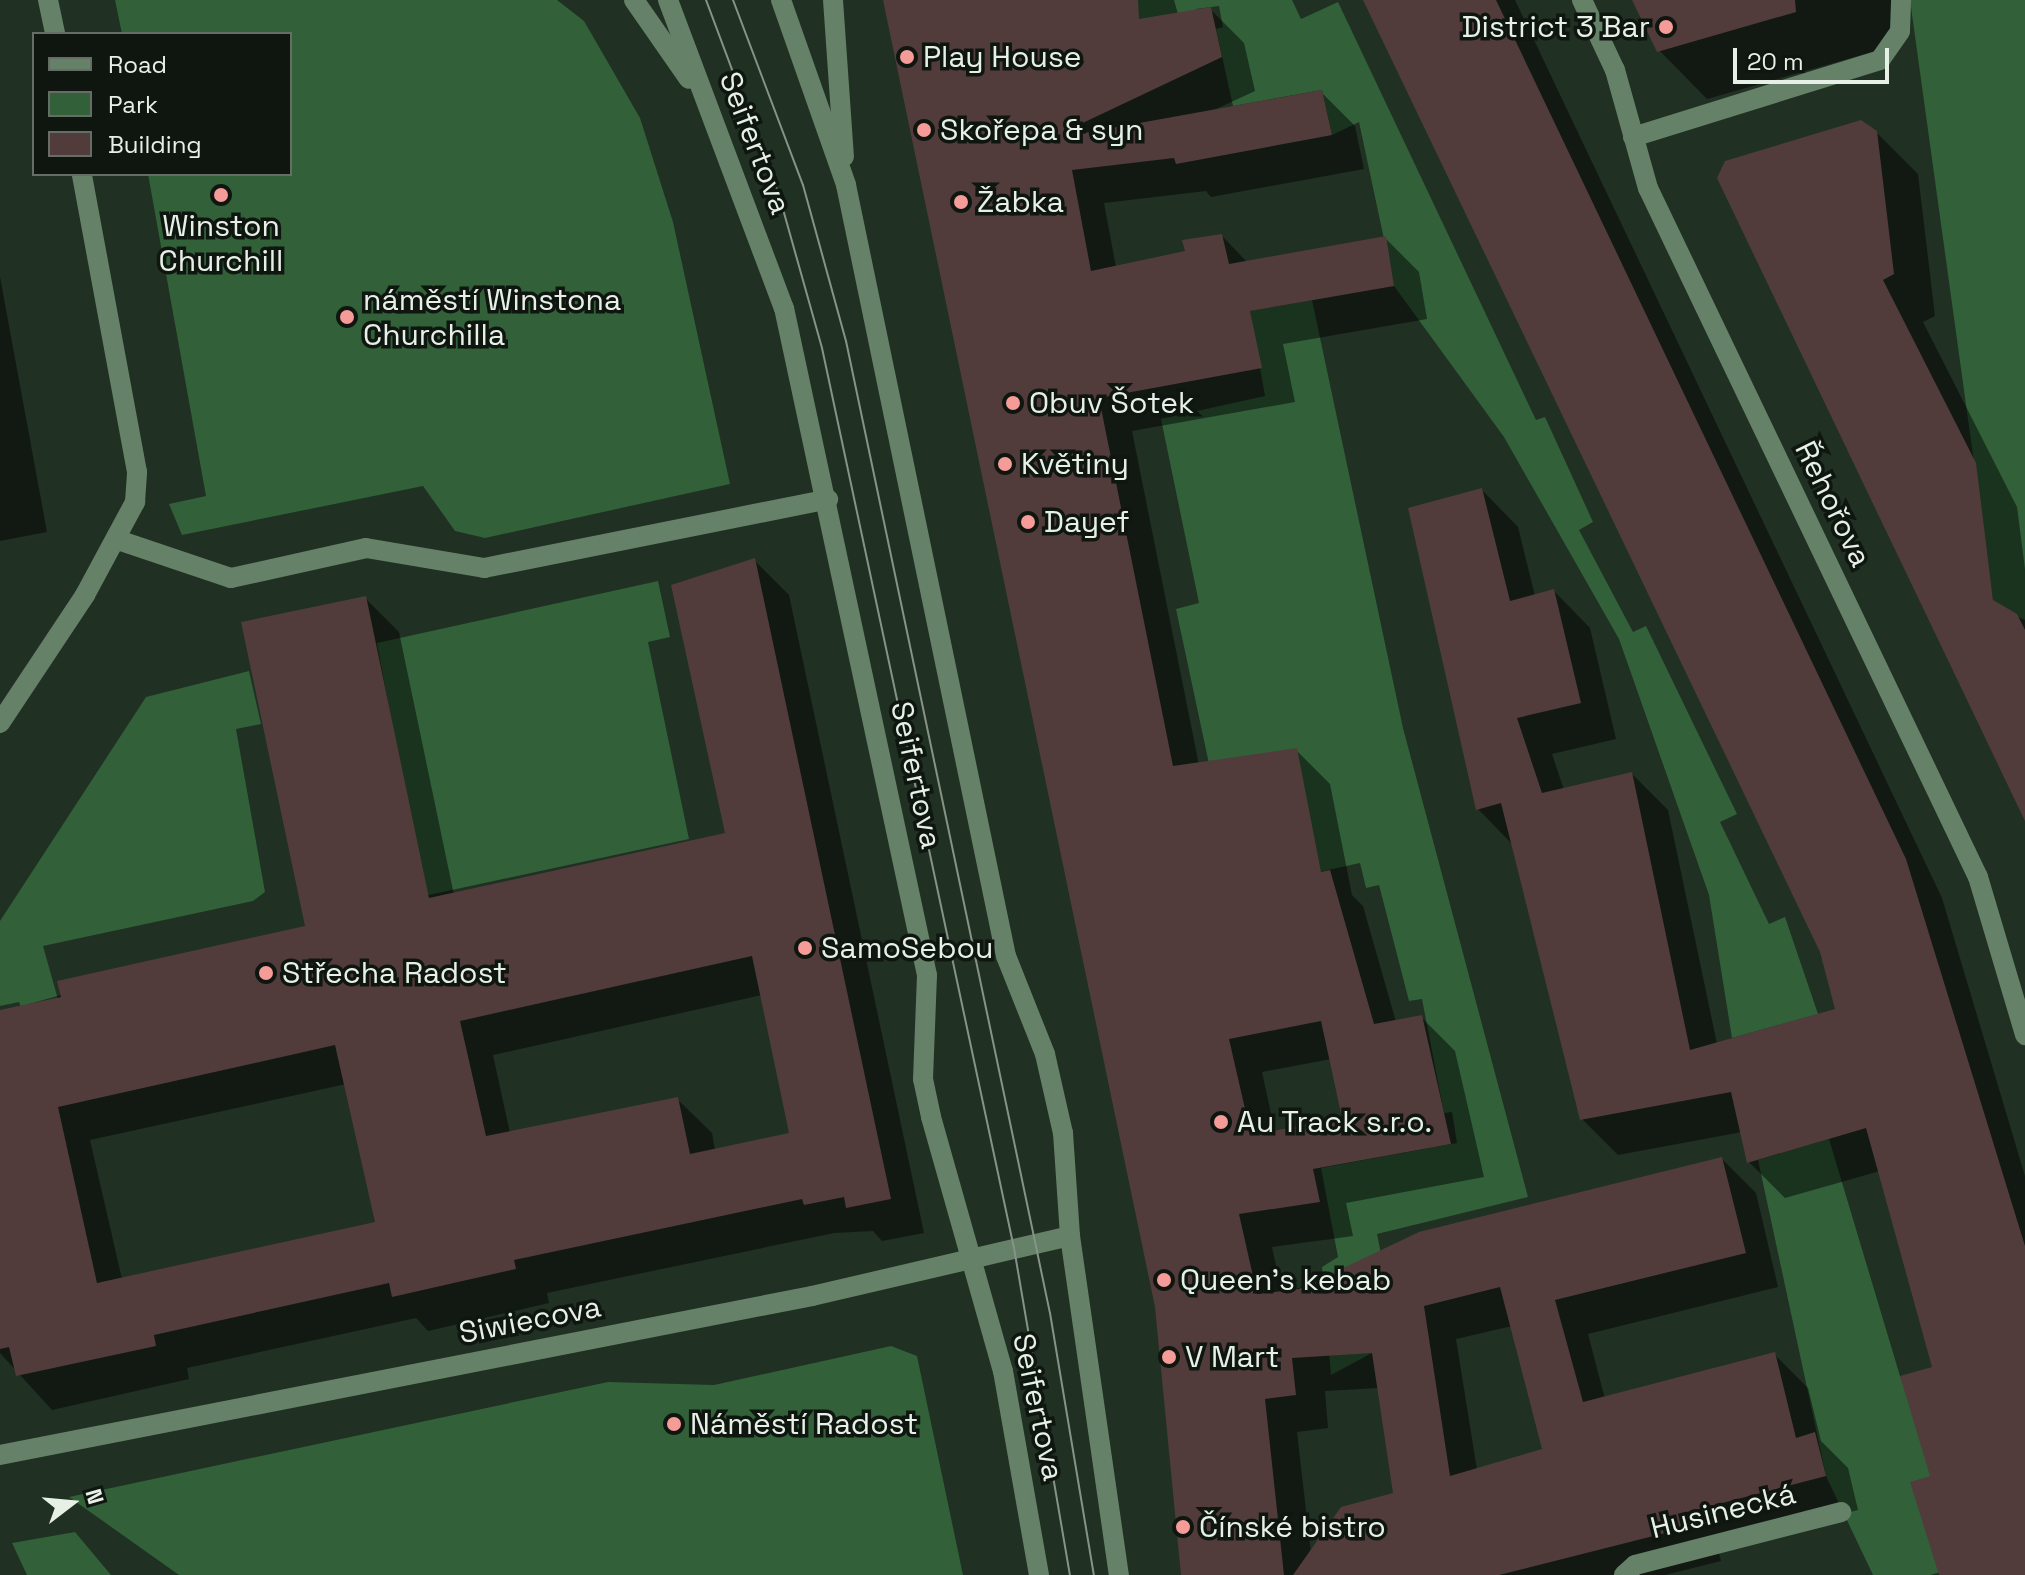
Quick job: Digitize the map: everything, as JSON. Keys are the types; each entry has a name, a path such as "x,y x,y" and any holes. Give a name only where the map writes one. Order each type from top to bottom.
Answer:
{"street":[{"path":"48,0 55,32"},
{"path":"634,0 707,104"},
{"name":"Seifertova","path":"668,0 784,308 828,499 927,975 923,1079 941,1170 1003,1371 1039,1575"},
{"name":"Seifertova","path":"781,0 846,185 1006,956 1045,1054 1063,1133 1070,1236 1119,1575"},
{"name":"Seifertova","path":"833,0 846,185"},
{"name":"Řehořova","path":"1582,0 1615,70 1648,188 1978,877 2025,1035"},
{"path":"1633,137 1880,60 1900,31 1901,0"},
{"path":"0,723 118,540 135,502 137,472 82,176"},
{"path":"118,540 231,578 366,548 484,568 828,499"},
{"name":"Siwiecova","path":"0,1455 812,1296 1070,1236"},
{"name":"Husinecká","path":"1624,1575 1635,1565 1841,1512"}],"green space":[{"name":"náměstí Winstona Churchilla","path":"115,0 557,0 584,21 640,118 673,222 730,484 485,538 455,531 423,486 182,535 169,504 206,496 148,176 292,176 292,32 122,32"},
{"path":"1071,0 1292,0 1301,19 1338,2 1536,420 1545,417 1593,522 1579,530 1633,632 1646,626 1737,814 1720,822 1769,924 1785,917 1818,1014 1732,1038 1709,895 1619,639 1504,437 1394,286 1359,122 1332,135 1322,90 1233,106 1216,29 1223,27 1219,6 1196,9 1197,20 1078,45"},
{"path":"1910,0 2025,0 2025,620 1994,607"},
{"path":"1312,300 1403,728 1528,1197 1377,1234 1393,1314 1372,1353 1331,1375 1322,1267 1338,1257 1321,1168 1457,1143 1452,1112 1444,1113 1422,999 1409,1001 1379,885 1366,888 1360,863 1251,887 1209,764 1176,609 1199,603 1161,419 1265,396 1250,311"},
{"path":"658,581 670,637 648,642 689,839 424,896 377,643"},
{"path":"249,671 261,724 236,729 265,892 253,901 43,946 61,1010 24,1016 19,1002 0,1006 0,921 146,697"},
{"path":"1829,1139 1900,1376 1975,1575 1873,1575 1826,1476 1758,1160"},
{"name":"Náměstí Radost","path":"891,1346 917,1356 963,1575 179,1575 69,1497 608,1382 714,1385"},
{"path":"75,1532 111,1575 27,1575 12,1543"}],"building":[{"path":"883,0 1138,0 1139,19 1211,7 1222,57 1070,129 1073,135 1322,90 1332,135 1176,164 1174,158 1072,170 1091,271 1185,251 1182,240 1222,234 1229,264 1386,236 1394,286 1250,311 1262,368 1099,398 1173,766 1297,748 1321,872 1330,870 1374,1024 1422,1015 1451,1144 1313,1169 1320,1202 1239,1214 1257,1294 1299,1289 1419,1232 1722,1157 1746,1253 1555,1300 1583,1402 1775,1352 1796,1438 1815,1432 1826,1476 1684,1513 1689,1527 1499,1575 1293,1575 1341,1507 1393,1493 1372,1353 1292,1358 1296,1395 1265,1399 1284,1575 1181,1575 1155,1307","holes":["1321,1021 1342,1118 1251,1135 1229,1039","1500,1287 1542,1449 1450,1476 1424,1306"]},
{"path":"1363,0 1496,0 1906,859 2025,1246 2025,1575 1939,1575 1910,1482 1930,1476 1900,1376 1932,1367 1866,1128 1747,1163 1731,1092 1580,1120 1501,803 1476,810 1408,508 1482,488 1510,601 1554,589 1581,703 1517,718 1542,793 1632,772 1690,1050 1835,1009 1820,952"},
{"path":"1632,0 1795,0 1796,12 1657,52"},
{"path":"1861,120 1877,131 1894,274 1883,280 1976,463 1993,600 2017,614 2025,630 2025,821 1717,178 1725,161"},
{"path":"755,558 891,1199 846,1208 844,1197 804,1205 802,1199 514,1260 516,1269 392,1297 389,1283 154,1335 156,1346 16,1376 9,1347 0,1349 0,1010 61,997 57,981 305,926 241,622 366,596 429,898 725,833 671,585","holes":["752,956 789,1133 690,1154 678,1097 486,1136 460,1021","335,1045 375,1222 97,1283 58,1107"]}],"tram line":[{"path":"706,0 779,195 822,348 1014,1248 1070,1575"},
{"path":"733,0 803,185 846,341 1050,1313 1094,1575"}],"place":[{"name":"District 3 Bar","path":"1666,27"},
{"name":"Play House","path":"907,57"},
{"name":"Skořepa & syn","path":"924,130"},
{"name":"Winston Churchill","path":"221,195"},
{"name":"Žabka","path":"961,202"},
{"name":"náměstí Winstona Churchilla","path":"347,317"},
{"name":"Obuv Šotek","path":"1013,403"},
{"name":"Květiny","path":"1005,464"},
{"name":"Dayef","path":"1028,522"},
{"name":"SamoSebou","path":"805,948"},
{"name":"Střecha Radost","path":"266,973"},
{"name":"Au Track s.r.o.","path":"1221,1122"},
{"name":"Queen's kebab","path":"1164,1280"},
{"name":"V Mart","path":"1169,1357"},
{"name":"Náměstí Radost","path":"674,1424"},
{"name":"Čínské bistro","path":"1183,1527"}]}
